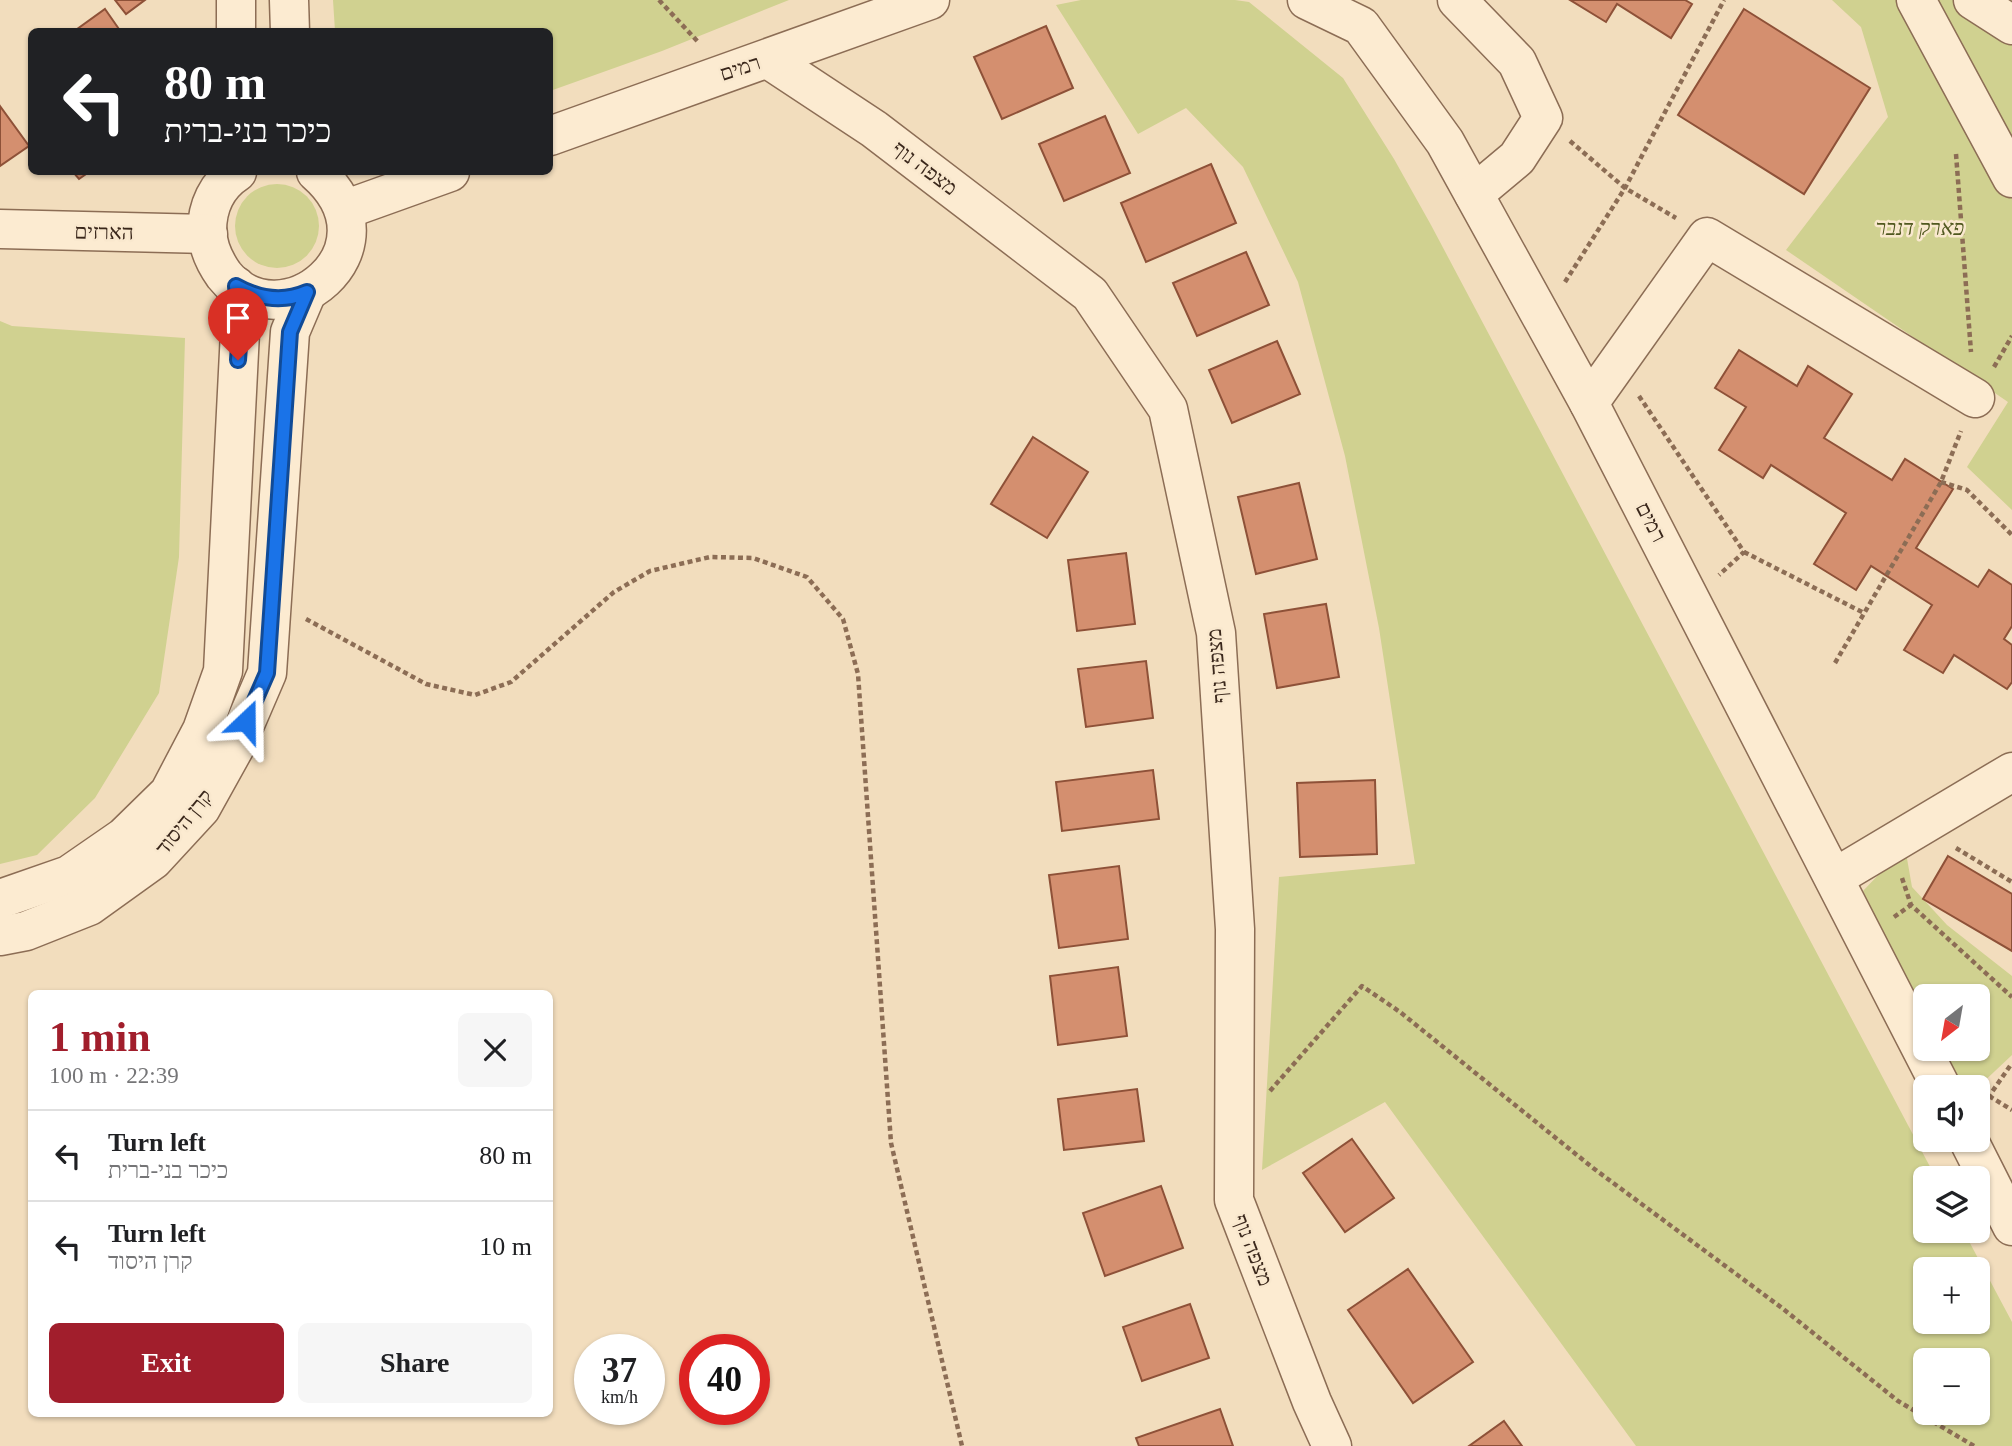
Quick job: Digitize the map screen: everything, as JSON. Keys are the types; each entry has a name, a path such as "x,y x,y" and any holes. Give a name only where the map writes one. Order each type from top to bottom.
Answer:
{"street":[{"path":"236,0 236,28"},
{"path":"289,0 290,28"},
{"name":"רמים","path":"553,135 930,0"},
{"name":"רמים","path":"1307,0 1361,26 1445,142 1589,403 1935,1075"},
{"path":"1457,0 1517,62 1543,118 1517,158 1474,194"},
{"path":"1916,0 2012,178"},
{"path":"1973,0 2012,25"},
{"name":"מצפה נוף","path":"768,59 874,129 1090,294 1168,409 1216,633 1236,929 1234,1200 1312,1402 1332,1446"},
{"path":"232,175 214,197 207,219 207,242 216,264 230,282 250,294 273,299 296,297 317,287 333,271 344,250 347,228 344,210 331,184 320,175"},
{"path":"344,210 442,175"},
{"name":"הארזים","path":"0,229 208,234"},
{"path":"1589,403 1707,237 1975,398"},
{"name":"קרן היסוד","path":"0,899 69,875 124,837 169,793 202,730 223,671 240,332 236,286"},
{"name":"קרן היסוד","path":"0,936 26,931 89,906 153,860 201,808 236,745 267,673 290,332 307,292"},
{"path":"1834,878 2012,772"},
{"path":"1975,1152 2012,1226"}],"path":[{"path":"659,0 725,72"},
{"path":"1542,318 1625,188 1724,0"},
{"path":"1543,118 1625,188 1707,237"},
{"path":"1835,663 1941,482 1975,398 1955,141"},
{"path":"1618,363 1744,552 1864,613"},
{"path":"1941,482 1967,490 2012,535"},
{"path":"1691,600 1744,552"},
{"path":"272,600 426,684 475,695 511,682 614,592 650,571 710,557 753,558 807,577 843,619 858,674 891,1143 962,1446"},
{"path":"2012,882 1906,835 1911,905 2012,998"},
{"path":"1234,1121 1278,1084 1362,986 1432,1038 1593,1168 1782,1308 1898,1401 1974,1446"},
{"path":"1990,1095 2012,1063"},
{"path":"1990,1097 2012,1110"}],"green space":[{"path":"333,0 789,0 662,51 553,90 553,28 335,28"},
{"path":"1081,0 1249,2 1343,78 1394,159 1431,225 1913,1135 1913,1152 1922,1152 1930,1166 1913,1166 1913,1243 1970,1243 1977,1257 1913,1257 1913,1334 1990,1334 1990,1281 2012,1322 2012,1446 1636,1446 1385,1102 1262,1170 1279,877 1415,864 1379,628 1345,456 1298,282 1243,167 1186,108 1138,134 1056,5"},
{"name":"פארק דנבר","path":"1832,0 2012,0 2012,510 1967,467 2008,402 1786,250 1888,117 1861,27"},
{"path":"277,184 293,187 307,196 316,210 319,226 316,242 307,256 293,265 277,268 261,265 247,256 238,242 235,226 238,210 247,196 261,187"},
{"path":"0,321 12,326 185,338 179,557 159,693 95,798 37,855 0,864"},
{"path":"1905,847 1912,887 1947,925 2012,976 2012,1055 1990,1076 1955,1075 1947,1061 1990,1061 1990,984 1913,984 1913,1002 1863,891"}],"building":[{"path":"115,0 145,0 126,14"},
{"path":"1570,0 1685,0 1692,4 1671,38 1617,4 1606,22"},
{"path":"105,9 118,28 79,28"},
{"path":"1744,9 1870,88 1804,194 1678,115"},
{"path":"1046,26 1073,88 1002,119 974,57"},
{"path":"0,106 28,147 0,166"},
{"path":"1105,116 1130,173 1064,201 1039,144"},
{"path":"1211,164 1236,223 1146,262 1121,203"},
{"path":"1246,252 1269,305 1197,336 1173,283"},
{"path":"1277,341 1300,394 1232,423 1209,370"},
{"path":"1739,350 1797,386 1808,366 1852,394 1824,438 1892,480 1905,459 1953,489 1916,548 1978,587 1989,570 2012,585 2012,626 2004,639 2012,645 2012,682 2007,689 1954,655 1943,673 1904,650 1932,605 1871,566 1856,590 1814,564 1846,513 1771,465 1763,478 1719,450 1746,407 1715,388"},
{"path":"1033,437 1088,472 1047,538 991,504"},
{"path":"1299,483 1317,559 1256,574 1238,497"},
{"path":"1126,553 1135,624 1077,631 1068,560"},
{"path":"1326,604 1339,677 1277,688 1264,614"},
{"path":"1146,661 1153,718 1086,727 1078,669"},
{"path":"1153,770 1159,819 1062,831 1056,782"},
{"path":"1375,780 1377,854 1300,857 1297,783"},
{"path":"1948,856 2012,894 2012,951 1923,899"},
{"path":"1119,866 1128,939 1059,948 1049,875"},
{"path":"1118,967 1127,1036 1058,1045 1050,976"},
{"path":"1137,1089 1144,1141 1064,1150 1058,1099"},
{"path":"1352,1139 1394,1198 1345,1232 1303,1173"},
{"path":"1161,1186 1183,1248 1105,1276 1083,1213"},
{"path":"1408,1269 1473,1362 1413,1403 1348,1310"},
{"path":"1190,1304 1209,1358 1142,1381 1123,1327"},
{"path":"1220,1409 1233,1446 1139,1446 1136,1438"},
{"path":"1504,1421 1522,1446 1469,1446"}],"route":[{"path":"238,360 240,332 236,286 250,294 273,299 296,297 307,292 290,332 267,673 246,721"}]}
